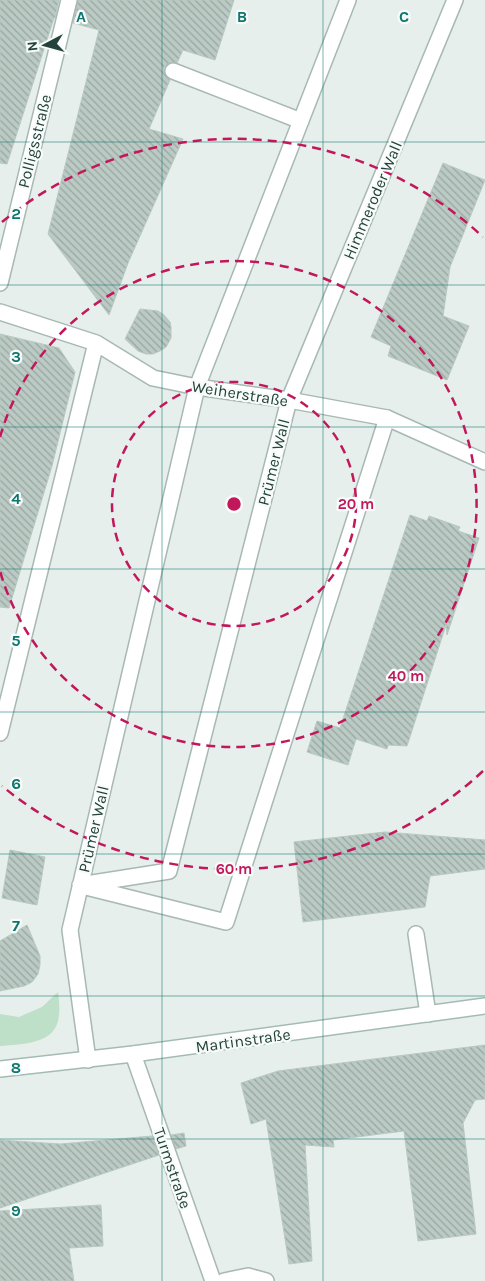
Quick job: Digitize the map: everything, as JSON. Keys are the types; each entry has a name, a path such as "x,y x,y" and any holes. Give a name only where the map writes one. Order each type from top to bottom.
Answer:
{"street":[{"name":"Polligsstraße","path":"0,283 68,0"},
{"path":"197,387 348,0"},
{"name":"Himmeroder Wall","path":"289,400 455,0"},
{"path":"173,71 301,121"},
{"name":"Weiherstraße","path":"0,312 96,343 153,378 387,418 485,462"},
{"path":"0,733 96,343"},
{"name":"Prümer Wall","path":"197,387 80,885 169,871 289,400"},
{"path":"88,1060 70,930 80,885 226,922 387,418"},
{"path":"416,934 428,1014"},
{"name":"Martinstraße","path":"0,1069 88,1060 485,1006"},
{"name":"Turmstraße","path":"134,1054 213,1281"},
{"path":"224,1281 248,1276 266,1281"}],"green space":[{"path":"58,992 59,1015 57,1025 52,1032 37,1041 0,1046 0,1014 19,1017 42,1007"}],"building":[{"path":"0,0 59,0 55,18 7,164 0,163"},
{"path":"78,0 234,0 215,60 183,50 177,63 171,62 164,67 164,73 170,80 149,129 183,139 128,263 109,315 48,234 99,30 73,23"},
{"path":"443,163 485,180 450,267 443,316 469,326 447,380 388,356 391,346 371,337"},
{"path":"140,309 158,311 170,322 171,338 166,347 153,354 138,351 125,339"},
{"path":"0,334 59,348 75,372 52,466 9,608 0,607"},
{"path":"410,515 427,521 429,516 460,527 458,531 479,538 447,635 446,625 407,746 388,745 387,749 356,739 348,765 307,752 317,721 340,728"},
{"path":"385,832 485,840 485,869 430,876 425,907 303,922 294,842"},
{"path":"10,850 45,857 37,905 2,898"},
{"path":"27,925 40,956 38,974 32,982 24,986 0,991 0,941"},
{"path":"485,1045 485,1099 475,1100 463,1123 476,1234 418,1241 404,1131 333,1140 334,1147 305,1145 312,1261 289,1264 266,1119 251,1124 241,1083 278,1071"},
{"path":"184,1133 186,1146 176,1149 171,1135"},
{"path":"152,1136 159,1155 0,1208 0,1140 60,1144"},
{"path":"101,1205 103,1246 69,1248 74,1281 0,1281 0,1211"}]}
